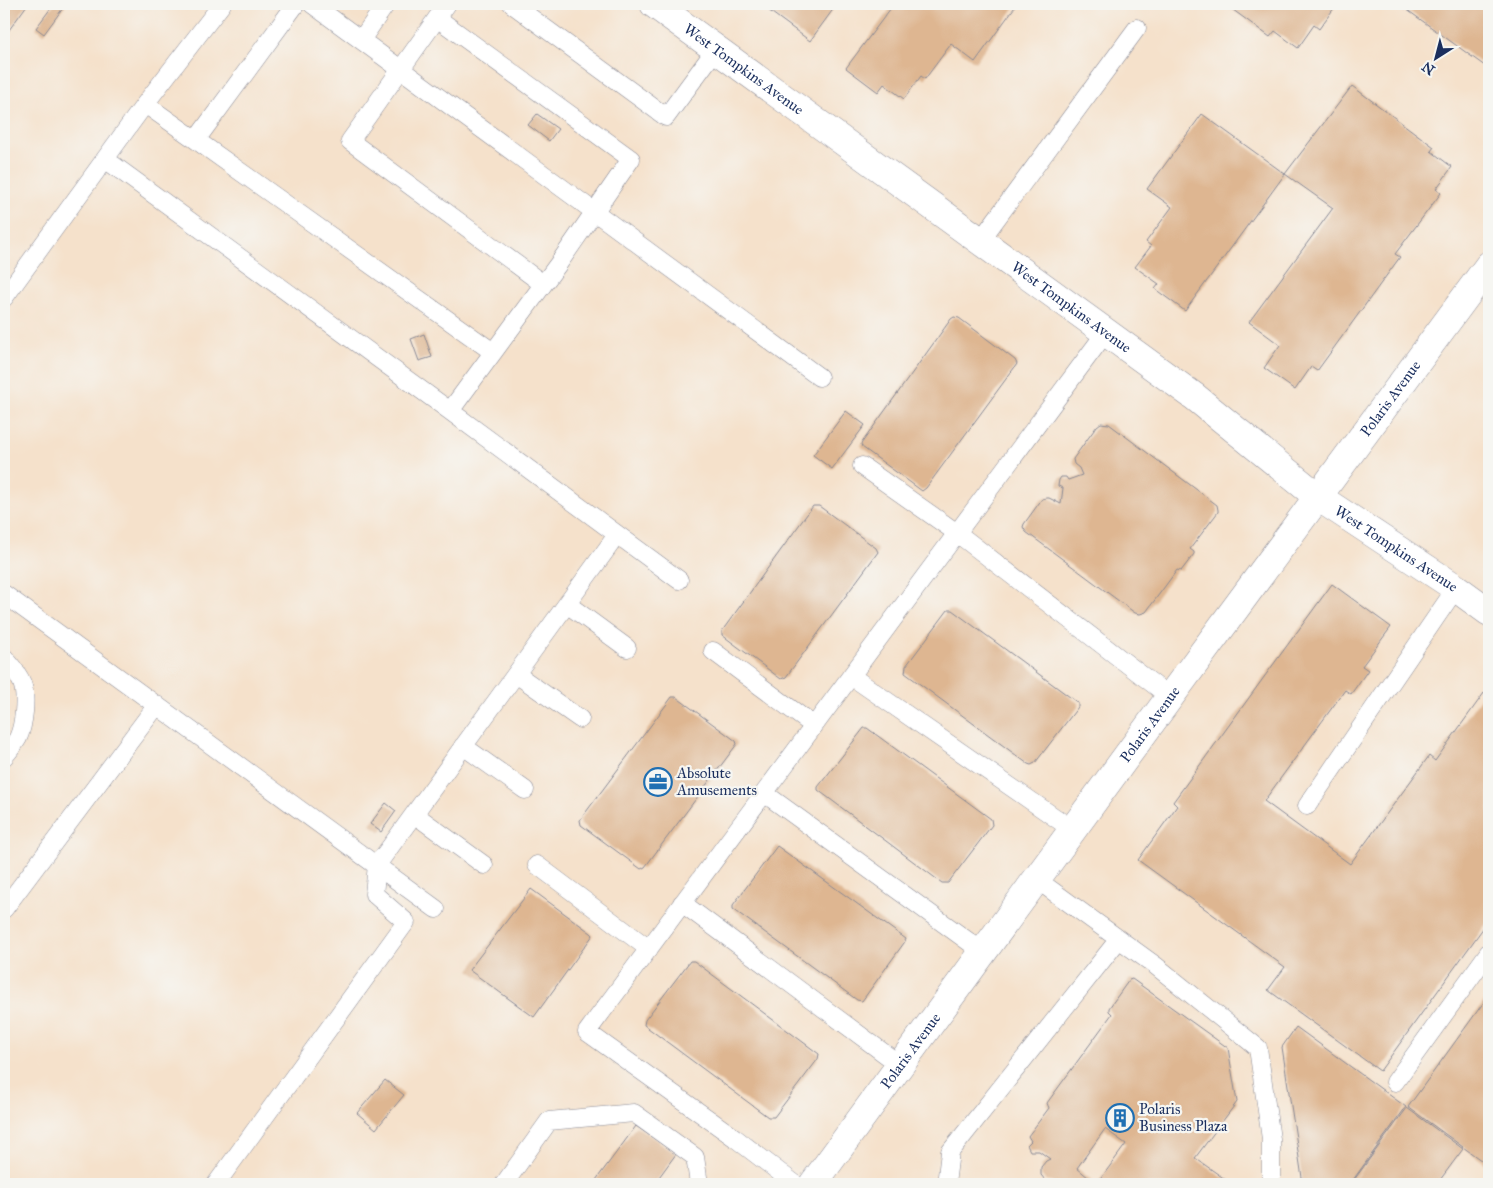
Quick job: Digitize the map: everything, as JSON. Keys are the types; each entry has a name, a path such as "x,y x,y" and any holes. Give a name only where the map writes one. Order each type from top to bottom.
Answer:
{"street":[{"name":"West Tompkins Avenue","path":"654,4 1195,397 1318,496 1489,612"},
{"name":"Polaris Avenue","path":"812,1184 1489,265"}],"lane":[{"path":"4,298 104,159 222,4"},
{"path":"196,140 296,4"},
{"path":"312,4 819,377"},
{"path":"361,40 386,4"},
{"path":"512,4 666,117 716,49"},
{"path":"450,411 543,284 632,159 442,11 350,141 543,284"},
{"path":"980,241 1136,28"},
{"path":"145,104 493,352"},
{"path":"104,159 679,580"},
{"path":"795,1184 735,1138 587,1032 1106,332"},
{"path":"862,466 957,533 1170,697"},
{"path":"216,1184 406,922 374,894 377,866 617,535"},
{"path":"1307,806 1456,588"},
{"path":"4,594 436,909"},
{"path":"567,604 628,648"},
{"path":"713,651 814,726"},
{"path":"4,657 22,683 25,696 23,720 19,736 4,757"},
{"path":"516,674 580,719"},
{"path":"851,676 1072,830"},
{"path":"4,909 157,705"},
{"path":"463,746 525,790"},
{"path":"764,792 982,952"},
{"path":"414,814 484,865"},
{"path":"537,865 648,949"},
{"path":"1036,879 1156,966 1258,1048 1271,1139 1271,1184"},
{"path":"682,903 900,1065"},
{"path":"946,1184 950,1152 1119,939"},
{"path":"1395,1082 1489,952"},
{"path":"504,1184 549,1121 634,1113 695,1157 699,1184"}],"building":[{"path":"4,4 27,5 4,37"},
{"path":"54,4 66,4 44,34 36,28"},
{"path":"766,4 837,4 810,41 764,7"},
{"path":"894,4 1017,4 975,62 951,44 925,79 921,76 904,99 884,84 878,92 846,68"},
{"path":"1225,4 1337,4 1319,29 1314,25 1298,48 1275,31 1270,37"},
{"path":"1399,4 1489,4 1489,69"},
{"path":"1352,86 1434,147 1431,151 1452,167 1436,189 1441,193 1395,254 1400,257 1317,371 1311,367 1295,390 1264,368 1280,345 1249,322 1333,208 1285,174"},
{"path":"537,114 558,129 549,141 528,125"},
{"path":"1202,114 1285,174 1185,311 1155,289 1159,284 1135,267 1151,246 1146,242 1172,207 1147,189"},
{"path":"954,317 959,318 1015,360 1017,364 922,491 862,447 861,444"},
{"path":"424,334 432,357 419,361 411,339"},
{"path":"846,411 865,425 832,469 813,455"},
{"path":"1101,423 1109,424 1217,505 1218,512 1190,549 1194,554 1181,571 1177,570 1146,612 1140,614 1135,613 1026,532 1023,527 1042,499 1049,498 1061,504 1063,488 1058,486 1059,480 1061,477 1066,477 1068,480 1082,475 1079,468 1074,464 1073,459"},
{"path":"813,506 819,506 876,548 878,552 786,677 781,679 722,635 722,631"},
{"path":"1332,584 1391,627 1362,666 1368,670 1351,694 1345,690 1264,801 1350,864 1429,756 1435,761 1484,693 1489,698 1489,920 1380,1071 1268,990 1285,967 1138,860 1177,806 1173,802"},
{"path":"948,610 952,610 1078,703 1078,707 1035,763 1028,764 905,673 906,666"},
{"name":"Absolute Amusements","path":"672,697 676,697 736,741 737,744 645,867 641,869 581,825 580,820"},
{"path":"864,728 867,728 991,819 992,825 948,883 942,883 818,790 818,787"},
{"path":"386,803 396,811 381,832 370,824"},
{"path":"777,846 906,939 862,1001 857,1000 733,909 733,905"},
{"path":"531,889 593,935 534,1017 469,970"},
{"path":"690,961 694,961 819,1054 818,1059 774,1117 768,1117 644,1025 645,1020"},
{"path":"1132,979 1228,1048 1237,1102 1195,1158 1232,1184 1054,1184 1046,1181 1041,1175 1041,1167 1050,1159 1039,1151 1030,1151 1027,1145 1031,1141 1028,1136 1049,1108 1047,1103 1112,1014 1109,1008 1129,980","holes":["1105,1129 1126,1144 1099,1181 1095,1183 1077,1168"]},
{"path":"1489,995 1489,1166 1408,1107"},
{"path":"1296,1027 1406,1107 1350,1184 1303,1184 1282,1047"},
{"path":"385,1080 404,1095 376,1129 357,1113"},
{"path":"1407,1108 1463,1149 1437,1184 1351,1184"},
{"path":"636,1126 676,1154 654,1184 593,1184"}],"place":[{"name":"Absolute Amusements","path":"658,782"},
{"name":"Polaris Business Plaza","path":"1120,1118"}]}
